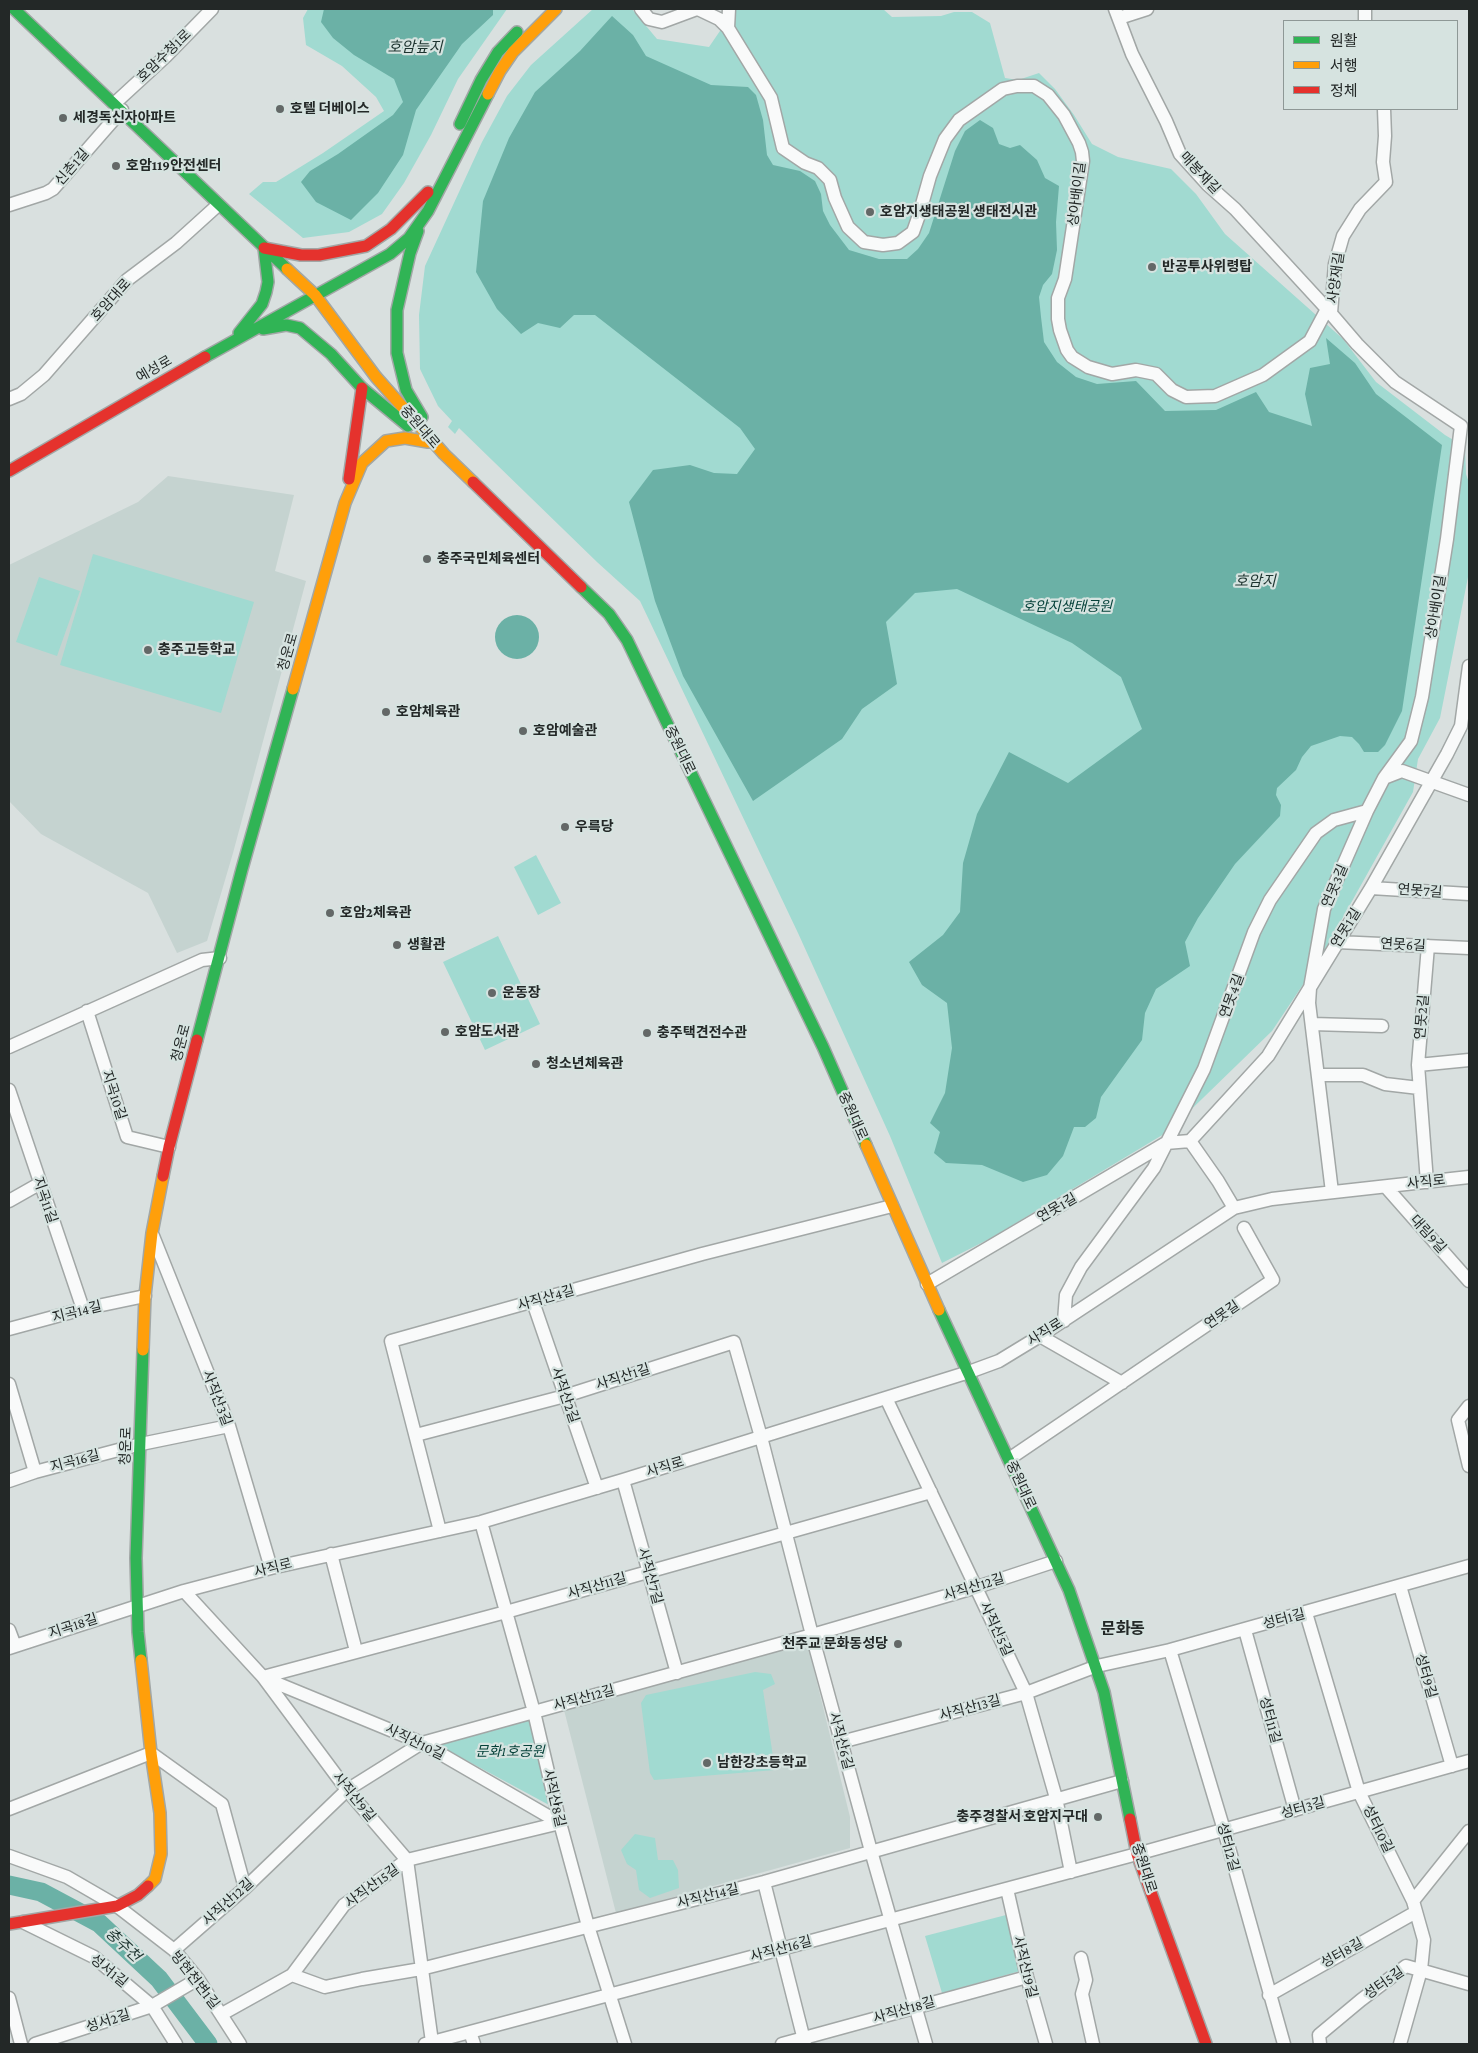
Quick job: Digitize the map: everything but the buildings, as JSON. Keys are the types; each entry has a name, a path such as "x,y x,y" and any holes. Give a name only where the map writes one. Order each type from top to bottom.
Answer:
{"street":[{"path":"14,9 119,106 218,205 315,295"},
{"name":"호암수청1로","path":"119,106 212,9"},
{"path":"315,295 403,229 428,192 481,80 498,52 542,9"},
{"path":"444,454 406,390 397,353 398,310 410,252 425,216 500,71 513,52 556,9"},
{"name":"상아배이길","path":"641,9 649,19 662,22 697,9 719,19 728,28 772,98 783,148 805,163 818,168 830,180 835,198 848,227 864,242 883,245 898,243 913,232 920,215 930,176 944,139 959,120 1003,89 1016,86 1034,86 1048,95 1064,114 1082,152 1066,272 1058,298 1058,320 1067,350 1072,357 1088,367 1112,374 1136,370 1156,374 1172,390 1186,396 1215,396 1263,375 1310,341 1329,311 1357,344 1394,382 1465,424 1422,697 1411,741 1384,778"},
{"path":"728,28 729,9"},
{"path":"1117,14 1147,9"},
{"name":"매봉재길","path":"1117,14 1132,54 1166,121 1180,154 1208,185 1235,209 1329,311"},
{"name":"신촌1길","path":"9,205 46,194 53,189 119,106"},
{"name":"사양재길","path":"1329,311 1335,264 1344,236 1360,209 1386,182 1382,162 1385,136 1384,110"},
{"path":"264,248 301,255 319,255 366,246 391,230 428,192"},
{"name":"호암대로","path":"9,399 21,394 44,375 127,280 176,243 218,205"},
{"path":"315,295 390,254 409,238 425,216"},
{"path":"232,341 262,304 268,282 264,248"},
{"name":"예성로","path":"9,471 232,341 315,295"},
{"name":"중원대로","path":"315,295 376,377 444,454 609,614 627,640 813,1025 927,1284 1056,1561 1097,1666 1138,1854 1202,2043"},
{"path":"232,341 267,328 286,325 300,328 331,354 362,388 444,454"},
{"path":"346,503 362,388"},
{"path":"346,503 362,463 386,442 405,438 428,442"},
{"name":"청운로","path":"138,1605 136,1558 145,1296 152,1233 169,1147 244,863 346,503"},
{"name":"연못1길","path":"927,1284 1166,1143 1190,1141 1268,1056 1371,888 1462,726 1467,699 1469,666"},
{"path":"1367,811 1384,778 1402,771 1469,795"},
{"name":"연못3길","path":"1332,1192 1309,1003 1310,988 1324,909 1367,811"},
{"name":"연못4길","path":"1064,1321 1066,1295 1080,1267 1154,1168 1204,1069 1262,913 1316,833 1334,820 1367,811"},
{"name":"연못7길","path":"1371,888 1469,894"},
{"name":"연못6길","path":"1337,942 1469,948"},
{"name":"연못2길","path":"1427,1182 1418,1065 1428,946"},
{"path":"9,1046 202,960 220,958"},
{"name":"지곡10길","path":"87,1011 127,1137 169,1147"},
{"path":"1312,1024 1382,1026"},
{"path":"1418,1065 1469,1060"},
{"path":"1318,1075 1363,1075 1385,1084 1419,1088"},
{"name":"지곡11길","path":"9,1090 39,1184 83,1310"},
{"path":"1190,1141 1234,1208"},
{"name":"사직로","path":"138,1605 184,1590 271,1568 481,1522 597,1488 969,1372 999,1361 1040,1336 1234,1208 1272,1199 1469,1177"},
{"path":"9,1201 39,1184"},
{"name":"대림9길","path":"1386,1187 1468,1277"},
{"name":"사직산4길","path":"440,1531 390,1341 702,1254 892,1206"},
{"name":"연못길","path":"1009,1459 1273,1280 1244,1228"},
{"name":"사직산3길","path":"152,1233 228,1426 271,1568"},
{"name":"지곡14길","path":"9,1329 145,1296"},
{"name":"사직산2길","path":"533,1302 597,1488"},
{"path":"1040,1336 1122,1383"},
{"name":"사직산1길","path":"416,1435 565,1396 734,1342 761,1437"},
{"path":"9,1384 35,1472"},
{"name":"사직산5길","path":"886,1398 1026,1693 1056,1798 1071,1872"},
{"path":"1469,1406 1458,1420 1469,1466"},
{"name":"지곡16길","path":"9,1481 35,1472 141,1444 228,1426"},
{"name":"사직산6길","path":"761,1437 841,1742 926,2044"},
{"name":"사직산7길","path":"623,1480 677,1672"},
{"name":"사직산11길","path":"263,1677 506,1612 931,1492"},
{"name":"사직산8길","path":"481,1522 534,1712 560,1823 588,1926 625,2044"},
{"path":"331,1554 356,1651"},
{"name":"사직산12길","path":"174,1950 245,1888 347,1790 422,1743 812,1635 977,1587 1056,1561"},
{"name":"성터1길","path":"1097,1666 1170,1650 1245,1630 1469,1566"},
{"name":"성터9길","path":"1400,1586 1452,1766"},
{"name":"사직산9길","path":"184,1590 263,1677 347,1790 407,1860"},
{"path":"9,1924 117,1906 138,1896 155,1879 160,1854 160,1813 151,1753 138,1632 138,1605"},
{"name":"지곡18길","path":"12,1647 138,1605"},
{"name":"성터10길","path":"1306,1613 1359,1792 1415,1907 1424,1940 1421,1970 1400,2044"},
{"path":"9,1630 12,1647"},
{"name":"성터11길","path":"1245,1630 1294,1810"},
{"name":"성터12길","path":"1170,1650 1224,1830 1268,1995 1284,2044"},
{"name":"사직산13길","path":"841,1742 1026,1693 1097,1666"},
{"name":"사직산10길","path":"263,1677 422,1743 560,1823"},
{"path":"9,1809 151,1753"},
{"path":"151,1753 222,1804 245,1888"},
{"name":"성터3길","path":"1138,1854 1469,1761"},
{"name":"사직산14길","path":"292,1975 325,1987 421,1969 764,1882 1056,1798 1122,1781"},
{"name":"사직산15길","path":"222,2014 292,1975 344,1905 407,1860 560,1823"},
{"name":"성터8길","path":"1268,1995 1415,1907 1469,1831"},
{"name":"사직산16길","path":"429,2043 472,2038 610,1995 1138,1854"},
{"name":"빙현천변1길","path":"9,1856 67,1877 117,1906 174,1950 198,1979 240,2044"},
{"path":"407,1860 429,2043"},
{"path":"764,1882 804,2041"},
{"name":"사직산19길","path":"1007,1889 1027,1976 1046,2044"},
{"name":"성서1길","path":"23,1922 94,1956 152,2006 176,2044"},
{"path":"1082,1958 1086,1980 1082,1994 1093,2044"},
{"name":"성터5길","path":"1320,2044 1319,2035 1406,1966 1469,1984"},
{"name":"사직산18길","path":"782,2044 804,2041 915,2006 1027,1976"},
{"name":"성서2길","path":"35,2044 152,2006 198,1979"},
{"path":"9,1998 20,2044"}],"shaded area":[{"name":"충주고등학교","path":"168,476 294,495 275,571 306,581 233,853 207,941 177,953 148,893 41,834 9,801 9,565 138,502"},
{"name":"남한강초등학교","path":"799,1644 809,1650 850,1817 850,1848 616,1913 564,1710"}],"green space":[{"path":"308,9 507,9 458,79 431,135 404,183 382,214 349,232 303,238 249,194 263,182 276,182 323,153 384,111 376,97 342,66 306,45 303,18"},
{"name":"호암지생태공원","path":"593,9 632,9 657,39 709,47 735,9 883,9 892,17 941,16 954,12 972,12 990,23 1005,78 1018,80 1039,73 1055,89 1092,144 1118,157 1171,169 1196,194 1225,234 1343,339 1376,382 1445,435 1465,447 1466,474 1469,483 1469,572 1440,718 1418,759 1413,792 1318,962 1272,1031 1169,1131 991,1238 942,1263 890,1136 798,933 640,601 597,562 459,428 455,434 448,427 452,421 438,406 420,369 419,315 425,266 482,142 507,96 531,65"},
{"path":"93,554 254,602 221,713 60,665"},
{"path":"39,577 80,591 57,656 16,642"},
{"path":"536,855 561,903 538,915 514,867"},
{"name":"운동장","path":"498,936 540,1024 485,1050 443,962"},
{"path":"755,1672 771,1674 775,1684 763,1690 775,1770 654,1780 650,1773 641,1703 646,1695"},
{"name":"문화1호공원","path":"531,1718 549,1805 438,1745"},
{"path":"635,1834 655,1838 658,1860 673,1860 678,1870 679,1888 650,1898 639,1890 636,1870 627,1864 621,1850"},
{"path":"1006,1915 1020,1971 942,1993 925,1936"}],"water":[{"name":"호암늪지","path":"324,9 493,9 493,15 462,44 416,110 403,155 378,193 351,220 316,202 301,182 310,171 338,154 393,115 403,102 394,79 354,55 333,38 321,22"},
{"name":"호암지","path":"612,16 633,35 646,56 711,85 748,87 756,95 763,120 767,155 773,165 800,171 815,181 821,194 823,211 830,225 849,250 879,259 907,259 918,249 929,233 955,151 965,131 980,120 993,128 999,144 1010,148 1020,145 1037,160 1045,178 1059,186 1056,222 1057,250 1052,274 1043,285 1039,297 1044,342 1057,362 1076,377 1097,384 1136,381 1165,411 1216,410 1256,392 1269,412 1312,426 1305,394 1310,368 1330,364 1326,338 1355,363 1376,394 1442,445 1402,711 1385,745 1378,752 1364,752 1352,737 1340,736 1311,746 1302,757 1296,770 1277,788 1276,795 1281,805 1280,816 1235,864 1198,918 1185,942 1190,966 1156,989 1145,1013 1142,1040 1101,1097 1096,1118 1085,1127 1074,1127 1063,1156 1047,1175 1023,1182 982,1165 946,1163 934,1153 940,1132 930,1123 945,1093 952,1048 947,1003 922,985 909,962 943,935 960,912 963,863 977,814 1009,752 1068,783 1142,729 1121,677 1072,643 957,589 915,593 886,622 897,684 862,709 842,739 753,801 683,676 655,601 629,502 653,470 690,465 714,473 737,474 755,449 740,428 595,315 574,315 560,328 538,323 521,334 497,309 476,272 483,201 509,138 535,92 580,51"},
{"path":"517,615 529,619 535,625 539,637 535,649 529,655 517,659 505,655 499,649 495,637 499,625 505,619"}],"waterway":[{"name":"충주천","path":"9,1885 41,1892 99,1923 159,1979 208,2044"}],"traffic: fast":[{"path":"14,9 287,269"},
{"path":"460,124 481,80 498,52 517,32"},
{"path":"205,357 390,254 409,238 428,211 488,94"},
{"path":"418,231 410,253 397,310 397,353 406,390 422,417"},
{"path":"239,333 262,304 266,292 268,282 264,248"},
{"path":"263,329 286,325 300,328 331,354 362,388 408,426"},
{"path":"581,587 609,614 627,640 823,1047 866,1145"},
{"path":"197,1040 242,869 293,689"},
{"path":"939,1310 1069,1590 1104,1692 1130,1819"},
{"path":"141,1660 138,1632 136,1558 143,1350"}],"traffic: slow":[{"path":"488,94 513,52 556,9"},
{"path":"287,269 315,295 376,377 444,454 473,482"},
{"path":"293,689 345,503 362,463 386,441 405,438 428,442"},
{"path":"866,1145 939,1310"},
{"path":"143,1350 145,1296 152,1233 163,1176"},
{"path":"141,1660 151,1753 160,1813 161,1854 155,1879 148,1886"}],"traffic: jam":[{"path":"264,248 301,255 319,255 366,246 391,229 428,192"},
{"path":"9,471 205,357"},
{"path":"349,479 362,388"},
{"path":"473,482 581,587"},
{"path":"163,1176 197,1040"},
{"path":"1130,1819 1137,1854 1206,2044"},
{"path":"9,1924 117,1906 138,1895 148,1886"}],"place":[{"name":"호텔 더베이스","path":"280,109"},
{"name":"세경독신자아파트","path":"63,118"},
{"name":"호암119안전센터","path":"116,166"},
{"name":"호암지생태공원 생태전시관","path":"870,212"},
{"name":"반공투사위령탑","path":"1152,267"},
{"name":"충주국민체육센터","path":"427,559"},
{"name":"충주고등학교","path":"148,650"},
{"name":"호암체육관","path":"386,712"},
{"name":"호암예술관","path":"523,731"},
{"name":"우륵당","path":"565,827"},
{"name":"호암2체육관","path":"330,913"},
{"name":"생활관","path":"397,945"},
{"name":"운동장","path":"492,993"},
{"name":"호암도서관","path":"445,1032"},
{"name":"충주택견전수관","path":"647,1033"},
{"name":"청소년체육관","path":"536,1064"},
{"name":"천주교 문화동성당","path":"898,1644"},
{"name":"남한강초등학교","path":"707,1763"},
{"name":"충주경찰서 호암지구대","path":"1098,1817"}],"district":[{"name":"문화동","path":"1123,1629"}]}
